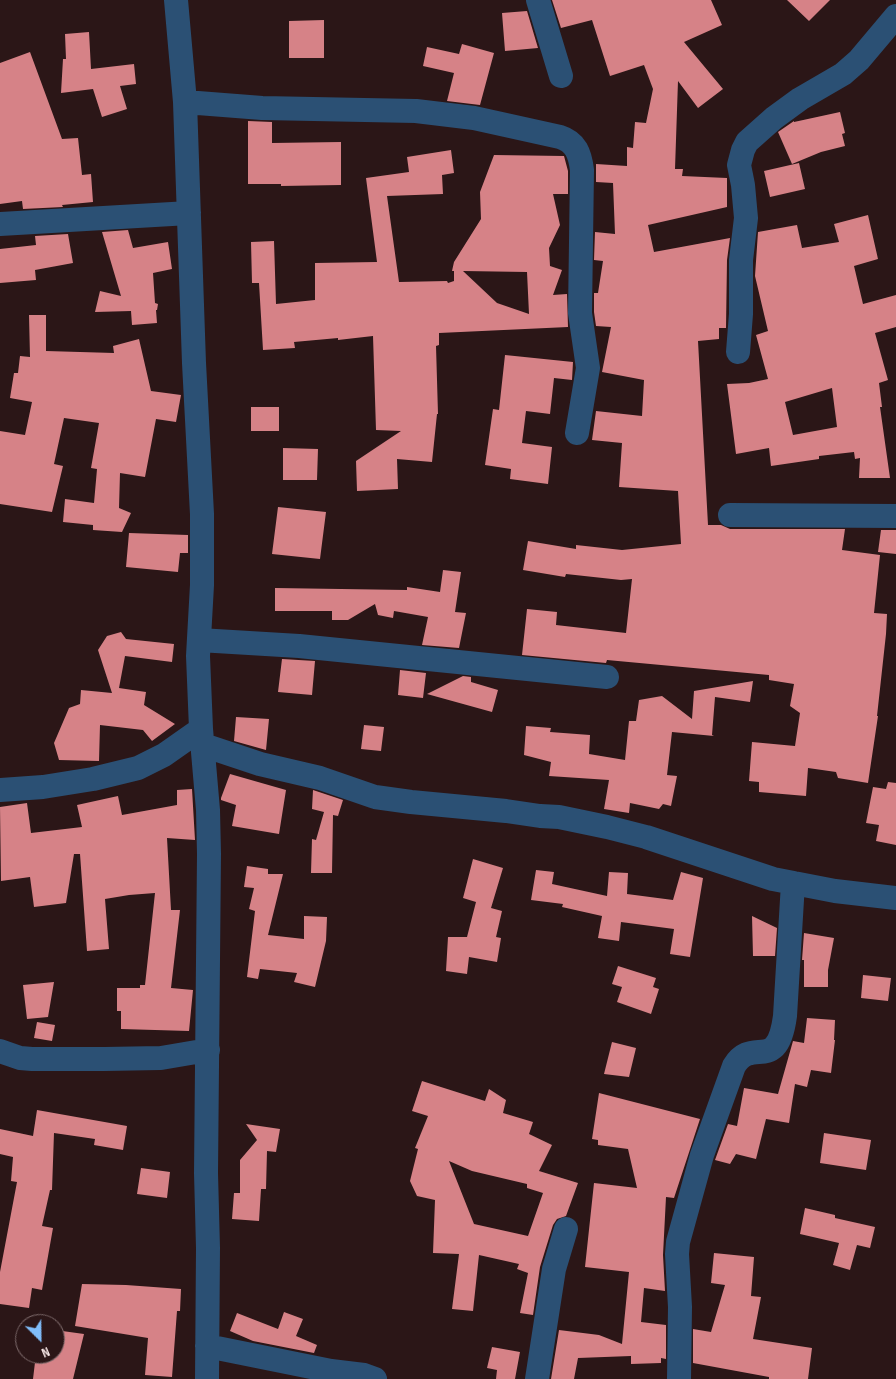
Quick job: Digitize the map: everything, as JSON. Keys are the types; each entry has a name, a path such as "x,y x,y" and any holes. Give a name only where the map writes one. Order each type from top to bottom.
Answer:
{"street":[{"path":"176,0 185,102 194,363 202,514 202,585 198,656 209,854 206,1379"},
{"path":"538,0 561,76"},
{"path":"738,352 741,314 741,260 746,218 739,165 743,150 748,142 774,118 800,98 843,74 859,60 896,16"},
{"path":"185,102 262,108 416,111 474,118 560,137 572,142 580,157 582,170 580,313 588,368 577,433"},
{"path":"0,224 189,213"},
{"path":"730,515 896,516"},
{"path":"199,640 299,646 607,677"},
{"path":"0,790 43,787 93,779 138,768 202,737"},
{"path":"202,737 260,764 320,778 375,797 559,817 646,836 773,880 835,891 896,898"},
{"path":"679,1379 680,1307 678,1242 702,1155 734,1066 738,1059 750,1052 770,1051 781,1036 785,1016 793,883"},
{"path":"0,1051 20,1058 32,1059 104,1059 161,1058 208,1050"},
{"path":"537,1379 554,1269 566,1229"},
{"path":"207,1346 331,1371 364,1375 375,1379"}],"building":[{"path":"552,0 711,0 722,25 684,42 723,89 698,108 678,81 675,169 683,169 682,176 727,178 727,207 648,225 654,252 730,238 727,260 726,328 719,328 719,339 698,341 708,525 721,525 730,529 845,529 842,550 880,555 874,613 887,614 886,634 878,716 868,783 838,778 836,772 808,768 806,796 759,792 759,782 749,781 752,742 795,746 800,713 790,706 794,684 769,680 769,675 607,660 606,663 522,655 527,609 557,612 556,625 626,633 632,579 621,580 566,574 565,577 523,570 528,541 576,549 576,545 622,550 681,544 678,491 619,487 622,443 592,440 596,411 642,416 644,380 602,372 611,327 596,326 594,293 598,293 603,261 594,260 595,232 615,234 613,183 596,182 596,164 627,166 627,147 633,148 635,122 646,123 653,89 644,65 610,76 592,20 561,28"},
{"path":"787,0 830,0 809,21"},
{"path":"527,11 538,48 505,51 502,13"},
{"path":"324,20 324,58 289,58 289,21"},
{"path":"89,32 91,69 134,64 136,84 120,86 127,109 102,117 93,89 61,93 63,59 66,59 65,34"},
{"path":"462,44 494,53 480,105 447,101 454,73 423,66 427,47 459,54"},
{"path":"30,52 62,139 78,138 82,175 91,174 93,202 62,205 63,207 23,209 22,201 0,204 0,63"},
{"path":"840,112 845,133 842,134 845,146 821,152 792,164 778,132 794,121"},
{"path":"248,121 272,122 272,143 341,142 341,185 281,186 281,184 248,184"},
{"path":"451,150 454,173 442,175 443,194 387,196 399,282 447,281 448,283 454,281 454,271 452,271 454,262 481,219 480,192 494,155 564,156 568,171 568,194 553,194 560,225 549,248 550,266 562,270 553,295 567,294 568,327 439,333 439,345 436,346 438,414 432,462 397,459 398,489 357,491 356,461 401,431 376,430 373,336 294,342 295,348 263,350 259,283 252,283 251,242 274,241 276,304 315,300 315,263 377,262 366,178 409,172 407,157","holes":["463,271 527,272 529,314 497,303"]},
{"path":"799,163 805,189 770,197 764,171"},
{"path":"868,215 878,259 854,266 863,304 896,295 896,327 875,333 888,380 879,383 882,407 880,407 890,478 859,478 860,458 855,459 854,452 819,456 819,459 771,466 769,448 736,454 727,384 749,383 768,379 756,335 768,331 755,276 758,232 797,225 802,248 839,242 834,224","holes":["832,388 837,427 793,435 785,402"]},
{"path":"128,230 133,248 168,242 172,269 153,273 155,303 158,304 156,310 157,323 132,325 131,311 95,312 100,291 121,296 102,232"},
{"path":"68,234 73,263 35,270 36,280 0,283 0,249 36,245 35,236"},
{"path":"29,315 46,315 46,351 114,353 113,346 139,339 151,391 181,395 176,422 156,419 145,477 120,473 119,508 131,513 122,532 93,530 93,525 63,522 65,499 94,503 97,469 91,468 99,423 64,418 54,464 63,466 52,512 0,504 0,431 25,435 32,402 10,398 14,373 18,373 20,356 30,357"},
{"path":"505,355 573,362 572,380 554,378 550,414 526,411 522,443 552,447 548,484 510,479 511,469 485,465 493,409 499,410"},
{"path":"251,407 279,407 279,431 251,431"},
{"path":"283,448 318,449 317,480 283,480"},
{"path":"278,507 326,512 320,559 272,554"},
{"path":"881,530 896,530 896,554 878,552"},
{"path":"129,533 188,535 188,553 180,553 178,572 126,567"},
{"path":"443,570 461,572 455,612 466,613 459,648 422,645 428,617 394,611 393,618 378,615 375,604 348,620 332,620 332,611 275,611 275,588 407,590 407,587 440,592"},
{"path":"121,632 126,639 174,644 172,662 125,656 119,688 146,692 144,705 175,724 152,741 143,730 100,725 99,761 59,760 54,743 69,708 80,704 81,690 112,693 98,650 107,636"},
{"path":"282,659 315,661 312,695 278,692"},
{"path":"400,670 426,673 423,698 398,695"},
{"path":"463,676 471,677 471,682 498,690 492,712 427,694"},
{"path":"753,681 750,702 715,697 712,735 714,736 672,732 667,775 677,776 671,806 663,804 659,809 630,803 629,813 604,809 609,780 549,776 551,762 524,755 526,726 551,728 550,732 590,735 589,754 625,760 629,721 636,721 639,700 662,696 692,719 694,691"},
{"path":"236,717 269,719 266,750 234,741"},
{"path":"364,725 384,727 381,751 361,749"},
{"path":"230,774 286,790 279,834 232,826 236,805 221,800"},
{"path":"888,782 896,783 896,845 876,841 879,825 866,823 873,787 886,789"},
{"path":"192,789 195,840 167,838 171,910 180,910 171,988 193,990 189,1031 121,1029 121,1011 117,1011 117,988 140,988 140,985 145,985 155,893 105,899 109,949 87,951 80,854 74,854 66,903 34,907 30,877 1,881 0,807 27,803 31,833 82,827 77,805 118,796 122,815 177,805 177,790"},
{"path":"313,790 343,800 338,816 333,815 332,873 311,873 312,839 316,840 324,812 312,809"},
{"path":"473,859 503,868 491,908 502,911 496,937 501,938 497,962 469,957 467,974 446,971 448,937 467,937 476,902 463,898"},
{"path":"247,866 268,869 268,874 283,874 268,935 304,939 304,916 327,917 326,941 315,987 294,982 297,973 260,969 258,979 247,977 255,911 249,909 254,888 244,887"},
{"path":"536,870 554,872 552,884 607,896 609,872 628,873 627,894 673,900 681,872 703,878 690,957 670,954 674,929 621,922 619,941 598,938 602,916 562,907 563,904 531,900"},
{"path":"752,916 777,928 775,956 753,956"},
{"path":"804,933 834,938 828,970 828,987 804,987 804,960 802,960"},
{"path":"618,966 656,978 653,987 659,989 651,1014 617,1002 622,987 612,984"},
{"path":"863,975 891,978 888,1001 861,998"},
{"path":"54,982 48,1017 27,1019 23,985"},
{"path":"807,1018 835,1020 835,1040 831,1073 811,1070 807,1087 795,1084 789,1123 766,1119 756,1159 736,1154 730,1164 715,1160 728,1124 737,1126 744,1088 778,1094 793,1041 804,1043"},
{"path":"37,1022 55,1025 52,1041 34,1038"},
{"path":"612,1042 636,1048 629,1077 604,1074"},
{"path":"422,1081 485,1101 489,1089 506,1100 503,1113 533,1122 529,1134 552,1145 539,1171 578,1183 566,1216 557,1219 553,1225 540,1267 533,1315 520,1313 528,1273 517,1269 519,1264 479,1255 473,1311 452,1309 459,1254 433,1253 435,1200 417,1196 410,1181 418,1149 415,1148 428,1116 412,1111","holes":["449,1161 472,1171 527,1184 527,1188 543,1193 528,1236 474,1224"]},
{"path":"599,1093 700,1119 674,1198 666,1197 663,1255 665,1291 644,1288 641,1322 666,1325 666,1359 661,1358 661,1363 631,1364 631,1356 578,1358 574,1379 551,1379 559,1330 599,1335 622,1344 629,1272 585,1267 594,1183 637,1188 628,1149 598,1145 598,1140 592,1139"},
{"path":"37,1110 127,1126 123,1150 94,1145 95,1139 54,1133 52,1190 50,1190 42,1226 53,1228 42,1290 32,1288 29,1308 0,1304 0,1272 17,1182 11,1181 13,1157 0,1154 0,1129 33,1136"},
{"path":"246,1124 280,1129 276,1152 267,1151 266,1189 261,1189 259,1221 232,1219 234,1193 240,1193 240,1160 257,1140"},
{"path":"824,1133 871,1140 866,1170 820,1163"},
{"path":"141,1168 170,1172 167,1198 137,1194"},
{"path":"805,1208 835,1215 835,1218 875,1227 870,1248 857,1245 850,1270 833,1265 839,1243 800,1234"},
{"path":"714,1253 754,1257 751,1296 761,1297 753,1339 812,1348 808,1379 769,1379 769,1377 693,1363 693,1329 711,1332 725,1285 711,1283"},
{"path":"82,1284 181,1289 180,1311 177,1311 172,1377 145,1375 148,1338 75,1326"},
{"path":"284,1312 303,1319 296,1336 317,1345 314,1353 253,1341 230,1331 237,1313 278,1329"},
{"path":"65,1331 84,1334 73,1379 33,1379 35,1364 65,1364"},
{"path":"492,1347 520,1352 515,1379 496,1379 497,1370 487,1368"}]}
